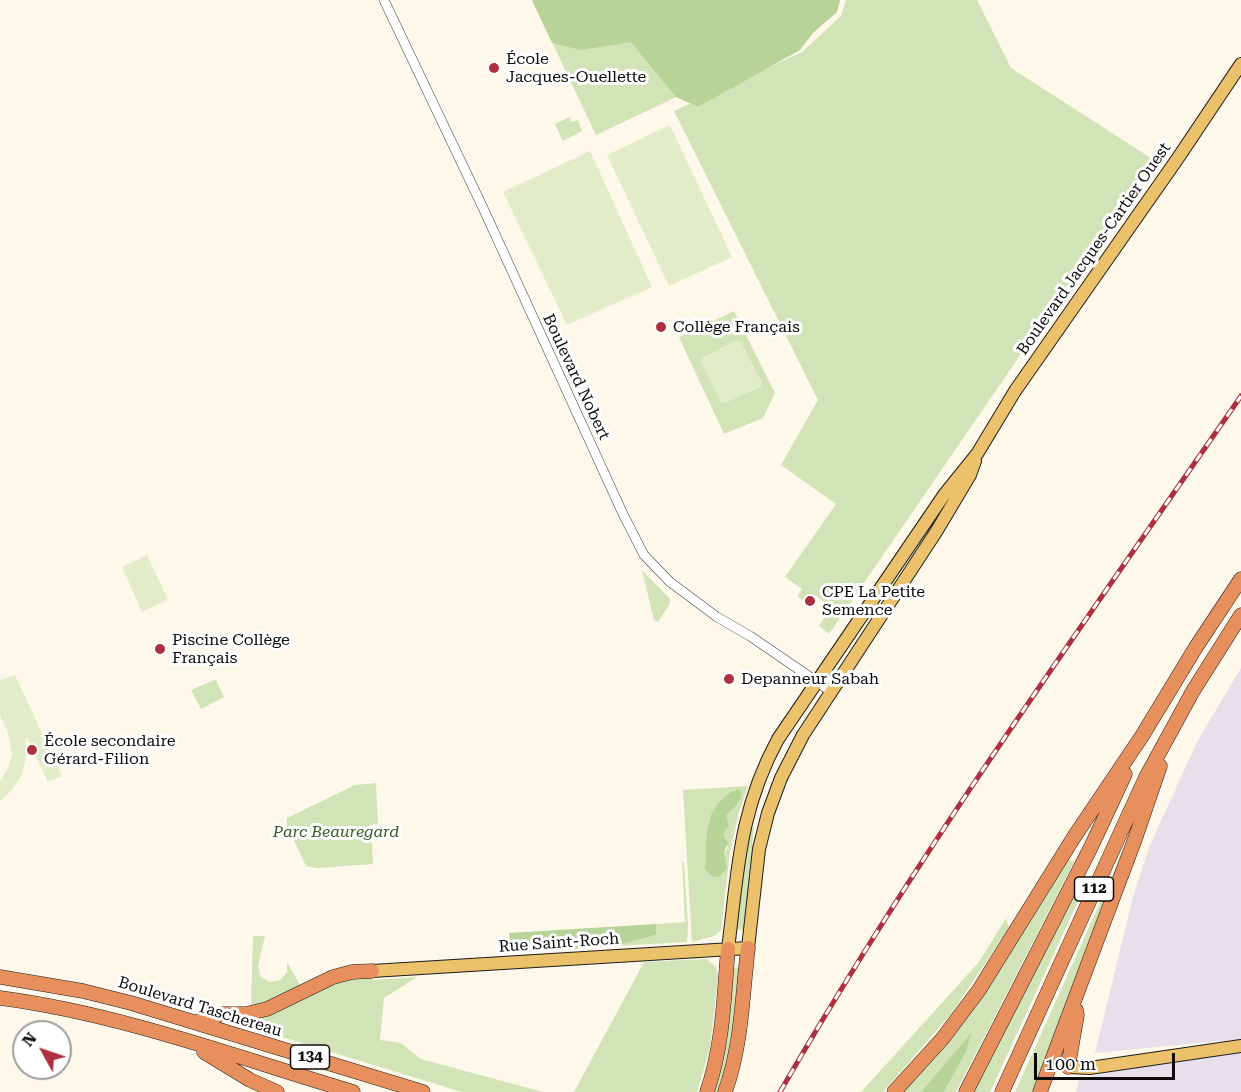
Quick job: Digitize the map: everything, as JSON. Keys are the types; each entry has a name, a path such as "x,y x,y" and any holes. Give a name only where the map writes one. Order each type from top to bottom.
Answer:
{"highway":[{"path":"894,1092 943,1038 974,998 1074,837 1142,736 1241,579"},
{"name":"112","path":"1002,1092 1128,814 1174,724 1241,615"},
{"path":"1040,1092 1135,839 1174,724"},
{"path":"966,1092 1091,847 1142,736"},
{"path":"725,1092 740,1035 748,948"},
{"path":"707,1092 721,1035 728,949"},
{"path":"197,1022 222,1014 246,1014 267,1009 333,977 352,972 372,971"},
{"name":"Boulevard Taschereau","path":"0,977 107,997 197,1022 423,1092"},
{"name":"134","path":"0,998 97,1016 353,1092"},
{"path":"1068,1067 1077,1015 1074,1002"},
{"path":"187,1041 250,1080 277,1092"}],"main road":[{"name":"Boulevard Jacques-Cartier Ouest","path":"728,949 739,850 750,804 775,746 816,681 944,495 977,454 1015,392 1241,64"},
{"name":"Boulevard Jacques-Cartier Ouest","path":"748,948 758,861 768,813 777,786 793,752 936,532 970,475 977,454"},
{"name":"Rue Saint-Roch","path":"372,971 748,948"},
{"path":"1068,1067 1090,1068 1241,1046"}],"street":[{"name":"Boulevard Nobert","path":"384,0 484,210 625,519 645,555 666,578 700,606 750,636 832,692"}],"shaded area":[{"path":"1241,668 1241,1039 1095,1053 1133,897 1149,847 1198,740"},
{"path":"1241,1046 1241,1092 1076,1092 1079,1079"}],"green space":[{"path":"532,0 798,0 814,32 596,135"},
{"path":"532,0 840,0 837,12 814,32 800,50 698,107 676,97 631,42 581,50 552,43"},
{"path":"846,0 977,0 1011,68 1154,160 829,634 819,626 831,607 815,595 809,604 797,596 802,589 785,577 836,504 781,465 818,400 674,111 802,52 841,16"},
{"path":"570,117 571,122 578,120 582,131 563,141 555,124"},
{"path":"670,125 732,257 669,286 607,155"},
{"path":"590,151 652,287 567,325 503,192"},
{"path":"734,311 775,393 763,418 724,434 679,337"},
{"path":"737,340 741,342 761,381 761,387 721,403 701,362 702,358"},
{"path":"147,555 168,600 142,612 122,567"},
{"path":"642,570 670,599 669,605 658,622 654,620"},
{"path":"15,675 62,776 48,782 27,738 25,739 25,765 22,773 13,788 0,801 0,781 7,770 12,754 8,733 0,715 0,680"},
{"path":"214,680 224,697 201,709 191,690"},
{"name":"Parc Beauregard","path":"376,783 378,824 371,825 373,864 317,868 306,866 287,825 287,818 355,785"},
{"path":"748,786 739,812 730,852 721,930 714,936 692,942 683,790","holes":["717,804 733,809 726,815 723,834 728,848 724,852 726,863 706,869 709,820"]},
{"path":"739,789 741,796 726,815 729,826 723,834 728,843 724,852 727,868 719,877 713,877 705,869 707,832 711,815 722,799"},
{"path":"750,827 754,827 744,930 737,929 741,879"},
{"path":"1129,838 1035,1092 1015,1092"},
{"path":"1068,859 1074,862 956,1092 944,1092 966,1052 971,1034 921,1092 902,1092 984,995"},
{"path":"682,862 684,862 688,925 687,942 616,946 656,935 656,924 685,922"},
{"path":"1081,879 1087,882 990,1092 974,1092"},
{"path":"1006,918 1009,928 951,1014 883,1092 861,1092 979,962"},
{"path":"656,924 656,935 616,946 511,953 509,933"},
{"path":"253,936 265,936 258,966 261,977 270,982 280,980 287,972 287,962 300,985 270,1001 251,1006"},
{"path":"706,959 716,967 718,975 710,1048 697,1092 574,1092 644,962"},
{"path":"733,967 740,968 737,999 727,1061 719,1092 713,1092"},
{"path":"354,977 371,978 372,980 417,977 384,998 380,1040 401,1043 421,1059 543,1092 462,1092 223,1019"},
{"path":"972,1032 966,1052 944,1092 921,1092"}],"railway":[{"path":"780,1092 833,1002 945,826 1241,396"}],"place":[{"name":"École Jacques-Ouellette","path":"494,68"},
{"name":"Collège Français","path":"661,327"},
{"name":"CPE La Petite Semence","path":"810,601"},
{"name":"Piscine Collège Français","path":"160,649"},
{"name":"Depanneur Sabah","path":"729,679"},
{"name":"École secondaire Gérard-Filion","path":"32,750"}]}
